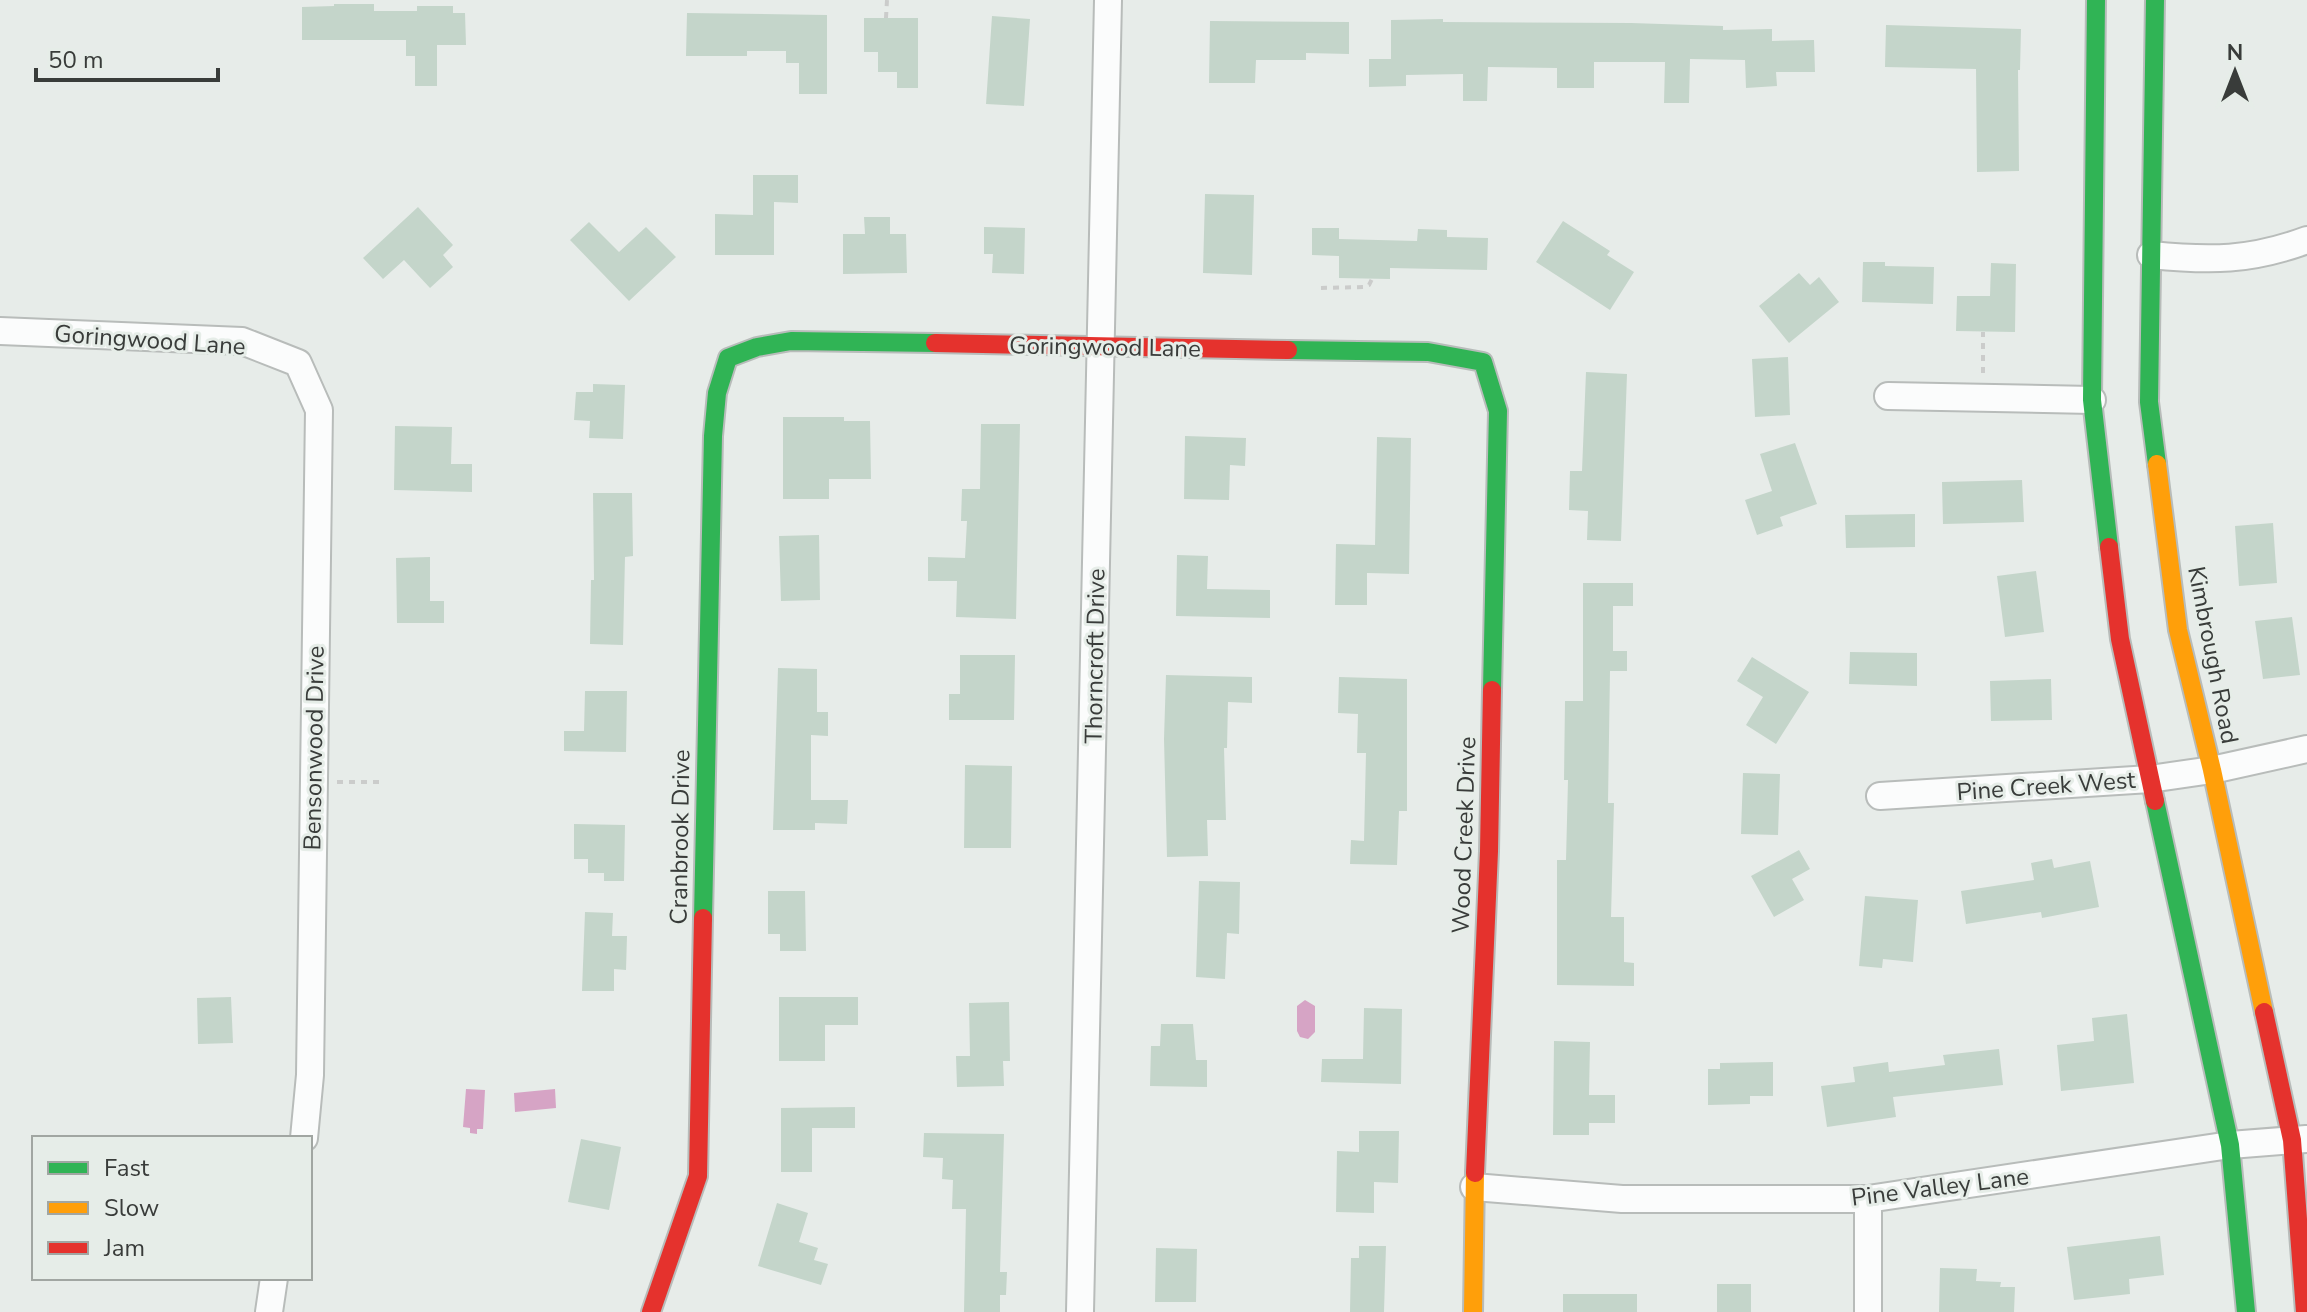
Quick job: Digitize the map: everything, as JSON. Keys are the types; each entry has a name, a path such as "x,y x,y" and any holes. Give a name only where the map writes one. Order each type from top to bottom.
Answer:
{"street":[{"name":"Thorncroft Drive","path":"1080,1312 1108,0"},
{"path":"2096,0 2092,400 2120,639 2230,1145 2246,1312"},
{"name":"Kimbrough Road","path":"2155,0 2149,402 2178,630 2299,1140 2305,1312"},
{"path":"2151,255 2197,260 2258,256 2307,240"},
{"name":"Goringwood Lane","path":"0,331 242,341 298,363"},
{"name":"Goringwood Lane","path":"728,358 757,347 791,341 1428,352 1483,362"},
{"name":"Cranbrook Drive","path":"651,1312 698,1176 713,436 717,393 728,358"},
{"name":"Wood Creek Drive","path":"1473,1312 1474,1187 1489,851 1498,411 1483,362"},
{"name":"Bensonwood Drive","path":"298,363 319,410 310,1075 304,1136"},
{"path":"1888,396 2092,400"},
{"name":"Pine Creek West","path":"1880,796 2150,779 2212,770 2307,749"},
{"name":"Pine Valley Lane","path":"1474,1187 1622,1199 1868,1199 2230,1145 2299,1140"},
{"path":"1868,1199 1868,1312"},
{"path":"269,1312 274,1280"}],"path":[{"path":"886,18 887,0"},
{"path":"1321,288 1363,287 1369,285 1372,279"},
{"path":"1982,379 1983,332"},
{"path":"334,782 382,782"}],"shaded area":[{"path":"1305,1000 1315,1006 1315,1032 1308,1039 1300,1037 1297,1031 1297,1006"},
{"path":"466,1089 485,1090 483,1129 477,1129 477,1134 463,1127"},
{"path":"555,1089 556,1108 515,1112 514,1093"}],"building":[{"path":"374,4 374,11 417,11 417,6 453,6 453,13 465,13 466,45 437,45 437,86 415,86 415,56 406,56 406,40 302,40 302,7"},
{"path":"687,13 827,15 827,94 799,94 799,63 786,63 786,51 747,51 747,56 686,56"},
{"path":"992,16 1030,19 1024,106 986,104"},
{"path":"864,18 918,18 918,88 897,88 897,72 878,72 878,52 864,52"},
{"path":"1443,19 1443,22 1631,23 1723,26 1723,30 1772,29 1772,41 1814,40 1815,72 1776,72 1777,86 1746,88 1745,60 1690,59 1689,103 1664,103 1665,62 1594,62 1594,88 1557,88 1557,68 1488,67 1487,101 1463,101 1463,74 1406,75 1406,86 1369,87 1369,59 1391,59 1391,20"},
{"path":"1210,21 1349,22 1349,54 1306,53 1306,60 1256,60 1255,83 1209,83"},
{"path":"1886,25 2021,29 2018,70 2019,171 1977,172 1976,69 1885,67"},
{"path":"753,175 798,175 798,203 774,202 774,255 715,255 715,214 753,215"},
{"path":"1205,194 1254,195 1252,275 1203,273"},
{"path":"418,207 453,245 443,255 453,267 430,288 404,260 383,279 363,258"},
{"path":"864,217 890,217 890,234 906,234 907,273 843,274 843,234 865,234"},
{"path":"1563,221 1610,251 1607,255 1634,272 1610,310 1536,262"},
{"path":"589,222 619,252 646,227 676,257 629,301 570,240"},
{"path":"984,227 1025,228 1024,274 992,273 993,254 984,254"},
{"path":"1312,228 1339,228 1339,239 1417,241 1418,229 1447,230 1447,237 1488,238 1487,270 1390,268 1390,279 1339,278 1339,256 1312,255"},
{"path":"1863,262 1885,262 1885,266 1934,267 1933,304 1862,302"},
{"path":"1991,263 2016,264 2015,332 1956,331 1957,296 1990,296"},
{"path":"1799,273 1810,285 1819,277 1839,302 1789,343 1759,306"},
{"path":"1788,357 1790,415 1755,417 1752,359"},
{"path":"1586,372 1627,374 1621,541 1587,540 1588,511 1569,510 1570,471 1582,471"},
{"path":"593,384 625,385 623,439 589,438 590,421 574,420 576,392 593,392"},
{"path":"783,417 844,417 844,421 870,421 871,479 829,479 829,499 783,499"},
{"path":"981,424 1020,424 1016,619 956,617 957,581 928,581 928,557 965,558 967,521 961,521 962,489 980,489"},
{"path":"395,426 452,427 451,464 472,464 472,492 394,490"},
{"path":"1185,436 1246,438 1245,466 1230,465 1229,500 1184,499"},
{"path":"1377,437 1411,438 1409,574 1367,573 1367,605 1335,605 1336,544 1375,545"},
{"path":"1795,443 1817,504 1780,517 1783,526 1757,535 1745,500 1772,491 1760,454"},
{"path":"2022,480 2024,522 1943,524 1942,482"},
{"path":"593,493 632,493 633,556 625,557 623,645 590,644 591,580 594,580"},
{"path":"1915,514 1915,547 1846,548 1845,515"},
{"path":"2273,523 2277,583 2239,586 2235,526"},
{"path":"819,535 820,600 781,601 779,536"},
{"path":"1177,555 1208,556 1207,589 1270,590 1270,618 1176,616"},
{"path":"430,557 430,601 444,601 444,623 397,623 396,558"},
{"path":"2036,571 2044,632 2005,637 1997,576"},
{"path":"1583,583 1633,583 1633,606 1613,606 1613,651 1627,651 1627,671 1610,671 1608,803 1614,803 1611,917 1624,917 1624,962 1634,963 1634,986 1557,985 1557,860 1566,860 1568,780 1564,780 1565,701 1583,701"},
{"path":"2292,617 2300,675 2263,679 2255,621"},
{"path":"1850,652 1917,653 1917,686 1849,684"},
{"path":"960,655 1015,655 1014,720 949,720 949,694 960,694"},
{"path":"1752,657 1809,692 1776,744 1746,725 1763,697 1737,681"},
{"path":"778,668 817,669 817,712 828,712 828,736 811,735 811,800 848,800 847,824 815,823 815,830 773,830"},
{"path":"1166,675 1252,677 1252,703 1228,702 1227,748 1224,748 1226,820 1207,820 1208,856 1167,857"},
{"path":"1339,677 1407,679 1407,811 1399,811 1397,865 1350,864 1351,840 1364,841 1366,753 1357,753 1358,714 1338,713"},
{"path":"2051,679 2052,720 1991,721 1990,681"},
{"path":"585,691 627,691 626,752 564,751 564,731 584,731"},
{"path":"965,765 1012,766 1011,848 964,848"},
{"path":"1743,773 1780,774 1778,835 1741,834"},
{"path":"574,824 625,825 624,881 604,881 604,873 588,873 588,859 574,859"},
{"path":"1799,850 1810,869 1792,879 1804,900 1774,917 1751,876"},
{"path":"2052,859 2054,868 2090,861 2099,907 2042,918 2041,912 1966,924 1961,891 2034,880 2031,863"},
{"path":"1199,881 1240,882 1239,934 1227,933 1225,979 1196,977"},
{"path":"768,891 805,891 806,951 780,951 780,934 768,934"},
{"path":"1865,896 1918,900 1913,962 1883,959 1882,968 1859,966"},
{"path":"585,912 613,913 612,936 627,936 626,970 614,969 614,991 582,991"},
{"path":"231,997 233,1043 198,1044 197,998"},
{"path":"779,997 858,997 858,1025 825,1025 825,1061 779,1061"},
{"path":"1009,1002 1010,1061 1003,1061 1004,1086 957,1087 956,1056 970,1056 969,1003"},
{"path":"1364,1008 1402,1009 1401,1084 1321,1082 1322,1059 1363,1059"},
{"path":"2127,1014 2134,1083 2061,1091 2057,1045 2094,1041 2092,1018"},
{"path":"1161,1024 1193,1024 1196,1060 1207,1060 1207,1087 1150,1086 1151,1046 1160,1046"},
{"path":"1554,1041 1590,1042 1589,1095 1615,1095 1615,1123 1589,1123 1589,1135 1553,1135"},
{"path":"1999,1049 2003,1085 1893,1097 1896,1117 1827,1127 1821,1086 1855,1082 1853,1067 1888,1062 1889,1072 1945,1065 1943,1055"},
{"path":"1773,1062 1773,1096 1750,1096 1750,1104 1708,1105 1708,1069 1720,1069 1720,1063"},
{"path":"855,1107 855,1128 812,1128 812,1172 781,1172 781,1108"},
{"path":"1359,1131 1399,1131 1398,1183 1374,1182 1374,1213 1336,1212 1337,1151 1359,1152"},
{"path":"924,1133 1004,1134 1000,1272 1007,1272 1006,1295 1000,1295 1000,1312 964,1312 966,1209 952,1209 953,1180 942,1179 943,1158 923,1157"},
{"path":"581,1139 621,1147 609,1210 568,1202"},
{"path":"777,1203 808,1213 799,1242 818,1248 814,1260 828,1264 821,1285 758,1266"},
{"path":"2160,1236 2164,1275 2129,1279 2130,1294 2074,1300 2067,1247"},
{"path":"1359,1246 1386,1246 1384,1312 1350,1312 1351,1258 1359,1258"},
{"path":"1156,1248 1197,1249 1196,1302 1155,1302"},
{"path":"1940,1268 1977,1269 1976,1281 2001,1282 2000,1287 2015,1287 2014,1312 1939,1312"},
{"path":"1717,1284 1751,1284 1751,1312 1717,1312"},
{"path":"1563,1294 1637,1294 1637,1312 1563,1312"}],"traffic: fast":[{"path":"2096,0 2092,400 2109,547"},
{"path":"2155,0 2149,402 2157,464"},
{"path":"703,918 713,436 717,393 728,358 757,347 791,341 935,343"},
{"path":"1288,350 1428,352 1483,362 1498,411 1492,690"},
{"path":"2155,801 2230,1145 2246,1312"}],"traffic: slow":[{"path":"2157,464 2178,630 2212,770 2264,1012"},
{"path":"1473,1312 1475,1173"}],"traffic: jam":[{"path":"935,343 1288,350"},
{"path":"2109,547 2120,639 2155,801"},
{"path":"1475,1173 1489,851 1492,690"},
{"path":"651,1312 698,1176 703,918"},
{"path":"2264,1012 2292,1140 2305,1312"}]}
